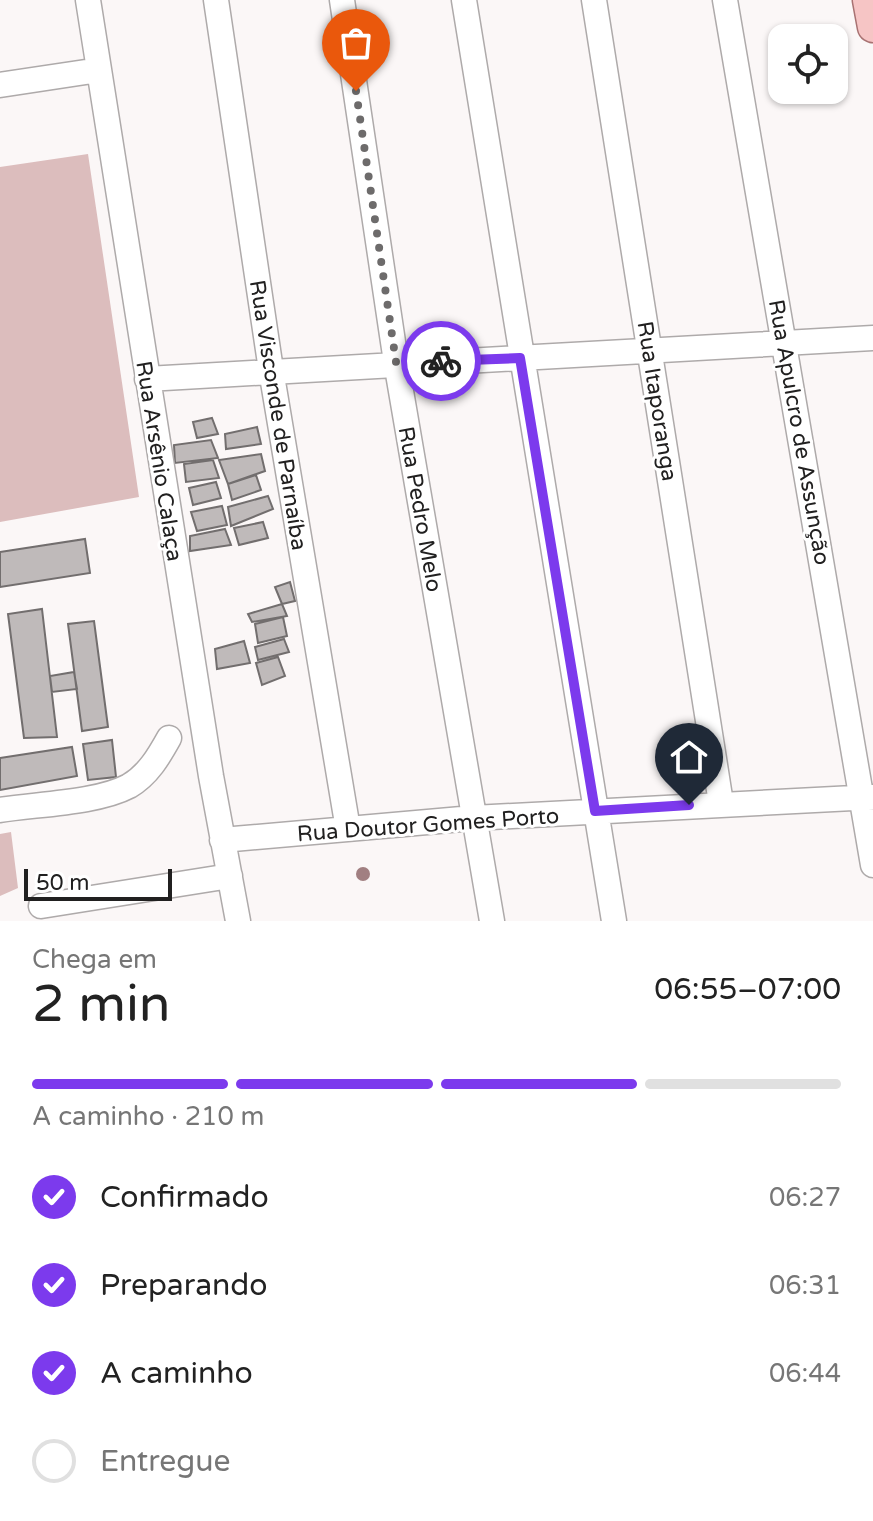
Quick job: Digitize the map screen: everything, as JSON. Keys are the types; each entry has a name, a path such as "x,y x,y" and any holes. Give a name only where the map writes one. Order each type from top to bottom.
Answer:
{"main road":[{"path":"868,0 873,27"}],"street":[{"name":"Rua Arsênio Calaça","path":"88,0 222,840 238,921"},
{"name":"Rua Visconde de Parnaíba","path":"216,0 271,370 348,829"},
{"name":"Rua Pedro Melo","path":"342,0 396,362 492,921"},
{"path":"464,0 614,921"},
{"name":"Rua Itaporanga","path":"594,0 721,803"},
{"name":"Rua Apulcro de Assunção","path":"725,0 867,797 873,865"},
{"path":"0,85 99,70"},
{"path":"147,379 396,362 651,352 873,338"},
{"path":"0,810 111,793 130,785 156,760 169,738"},
{"name":"Rua Doutor Gomes Porto","path":"222,840 473,818 867,797"},
{"path":"41,906 230,876"}],"shaded area":[{"path":"88,154 139,497 0,522 0,167"},
{"path":"11,832 18,888 0,896 0,834"}],"building":[{"path":"212,418 218,434 197,438 193,422"},
{"path":"257,427 261,444 226,449 225,434"},
{"path":"211,440 218,458 175,463 174,445"},
{"path":"261,454 265,471 228,484 219,460"},
{"path":"213,460 219,478 186,482 184,464"},
{"path":"256,475 261,490 232,500 228,484"},
{"path":"216,482 221,498 193,505 189,488"},
{"path":"268,496 273,509 231,526 228,507"},
{"path":"222,506 227,525 197,531 191,512"},
{"path":"263,522 268,538 239,545 234,528"},
{"path":"225,529 231,545 190,551 190,536"},
{"path":"85,539 90,573 0,587 0,552"},
{"path":"290,582 295,601 282,604 275,587"},
{"path":"282,604 287,616 252,622 248,614"},
{"path":"42,609 57,737 24,738 8,614"},
{"path":"283,617 287,636 258,643 255,624"},
{"path":"94,621 108,727 82,731 68,624"},
{"path":"284,639 289,652 258,660 255,647"},
{"path":"244,641 250,663 217,669 215,649"},
{"path":"278,657 285,676 262,685 256,663"},
{"path":"74,672 77,689 52,692 50,676"},
{"path":"112,740 116,777 88,780 83,744"},
{"path":"72,747 77,776 0,790 0,758"}],"way so far":[{"path":"356,91 396,362 441,361"}],"route":[{"path":"441,361 520,358 595,811 689,805"}]}
